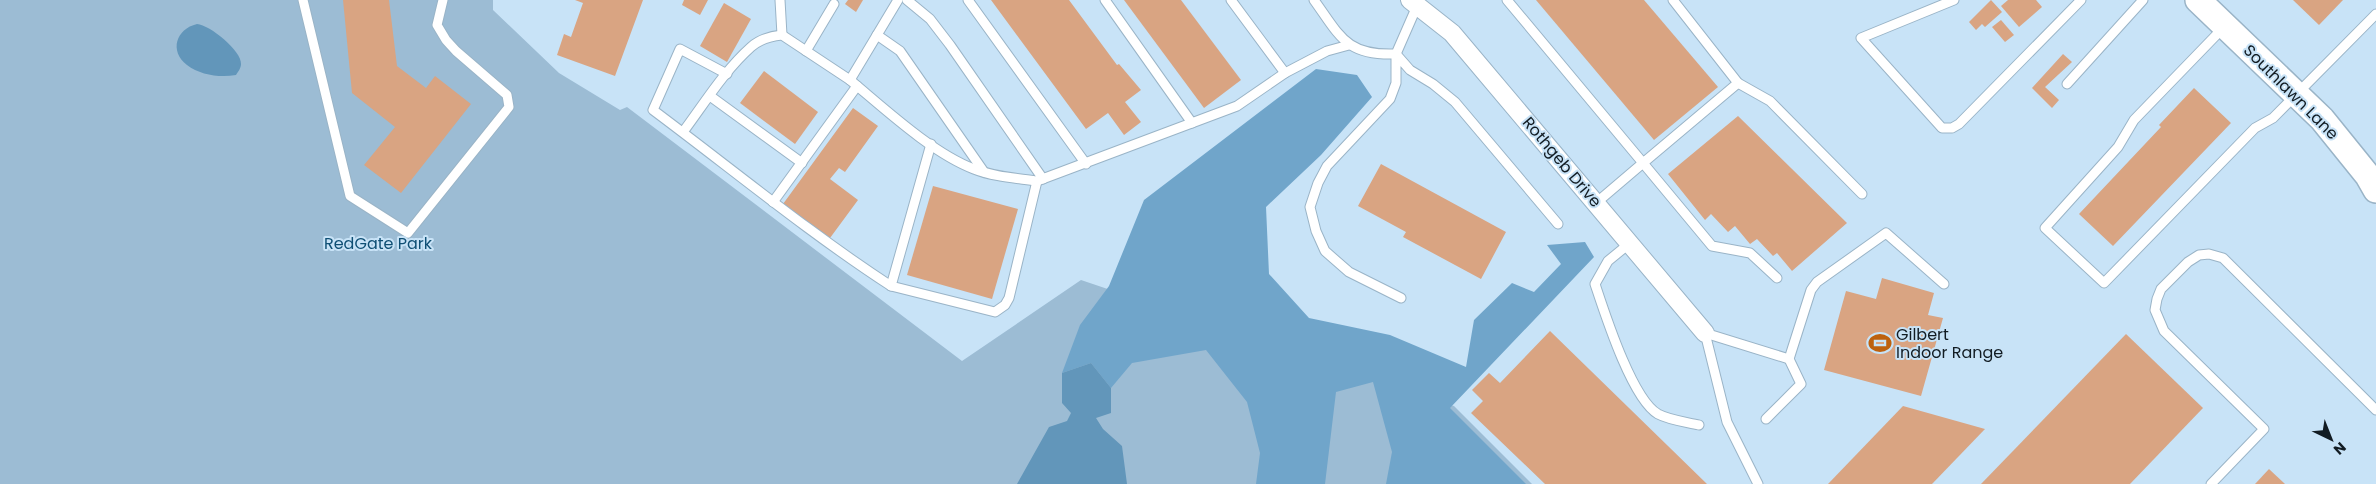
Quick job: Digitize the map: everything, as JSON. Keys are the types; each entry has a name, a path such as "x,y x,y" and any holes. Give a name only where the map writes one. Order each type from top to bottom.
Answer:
{"street":[{"name":"Southlawn Lane","path":"2198,0 2322,119 2368,176 2376,190"},
{"name":"Rothgeb Drive","path":"1420,6 1452,33 1706,333"}],"lane":[{"path":"303,0 350,196 408,233 509,107 507,96 446,40 437,25 443,0"},
{"path":"780,0 782,36"},
{"path":"850,80 898,0"},
{"path":"727,74 680,49 653,110 773,202 891,286 995,312 1005,305 1009,298 1040,180 950,45 930,20 907,0"},
{"path":"968,0 1086,164"},
{"path":"1105,0 1192,123"},
{"path":"1231,0 1285,74"},
{"path":"1314,0 1333,28 1349,45 1373,55 1396,54"},
{"path":"1507,0 1712,246 1750,254 1777,278"},
{"path":"1673,0 1738,83 1770,101 1862,194"},
{"path":"1954,0 1861,38 1942,128 1952,128 1959,124 2081,0"},
{"path":"2067,84 2143,0"},
{"path":"806,51 834,4"},
{"path":"1401,298 1348,272 1325,251 1316,231 1310,207 1318,182 1327,166 1390,99 1396,83 1396,54 1420,6"},
{"path":"2225,26 2134,120 2118,147 2045,228 2104,283 2255,128 2274,118 2376,14"},
{"path":"877,35 900,51 984,172"},
{"path":"683,132 751,46 770,36 782,36 850,80 931,144 973,169 1040,180 1237,106 1285,74 1327,51 1349,45"},
{"path":"1396,54 1410,70 1433,84 1455,102 1558,224"},
{"path":"1596,203 1738,83"},
{"path":"773,202 858,86"},
{"path":"710,96 802,163"},
{"path":"891,286 931,144"},
{"path":"1766,419 1801,384 1789,359 1811,290 1817,282 1886,233 1944,284"},
{"path":"1630,243 1608,261 1595,284 1614,337 1644,401 1658,414 1698,425"},
{"path":"2210,484 2264,429 2174,342 2158,320 2155,310 2161,289 2188,262 2199,255 2209,254 2223,258 2376,410"},
{"path":"1706,333 1789,359"},
{"path":"1706,333 1727,422 1758,484"}],"green space":[{"name":"RedGate Park","path":"0,0 493,0 493,10 559,73 620,110 627,107 962,361 1081,280 1454,406 1532,484 0,484"}],"shaded area":[{"path":"197,24 203,25 217,34 236,52 241,64 236,75 217,76 204,73 187,65 181,59 178,53 177,41 184,31"},
{"path":"1316,69 1357,75 1372,97 1321,155 1266,207 1269,274 1309,318 1390,335 1466,367 1474,320 1512,283 1534,292 1561,264 1547,245 1585,242 1594,257 1450,408 1526,484 1386,484 1392,452 1373,382 1336,392 1325,484 1256,484 1260,453 1247,402 1206,350 1132,363 1111,388 1091,363 1062,373 1080,325 1109,286 1144,200"},
{"path":"1091,363 1111,388 1111,413 1096,418 1103,429 1122,446 1127,484 1017,484 1049,427 1067,421 1071,413 1062,403 1062,373"}],"building":[{"path":"343,0 389,0 397,66 426,88 435,76 471,104 401,193 364,165 395,127 352,93"},
{"path":"575,0 643,0 615,76 557,55 564,34 571,37 583,3"},
{"path":"684,0 708,0 700,15 682,5"},
{"path":"848,0 863,0 856,12 845,4"},
{"path":"991,0 1069,0 1117,65 1119,64 1141,90 1125,102 1141,122 1124,135 1108,113 1086,129"},
{"path":"1124,0 1181,0 1241,80 1204,108"},
{"path":"1536,0 1644,0 1718,87 1654,140"},
{"path":"1991,0 2002,12 1985,27 1982,24 1976,30 1969,22"},
{"path":"2008,0 2036,0 2042,7 2019,27 2001,6"},
{"path":"2293,0 2343,0 2319,25"},
{"path":"724,3 751,19 727,62 700,46"},
{"path":"2001,20 2014,35 2005,42 1992,27"},
{"path":"2063,54 2072,62 2045,87 2059,100 2052,108 2032,88"},
{"path":"764,71 818,112 795,144 740,103"},
{"path":"2194,88 2231,123 2113,246 2079,214 2161,127 2159,125"},
{"path":"853,108 878,126 845,172 839,168 830,179 858,200 830,238 783,204"},
{"path":"1738,116 1847,223 1792,271 1777,253 1773,256 1757,239 1750,244 1735,226 1728,232 1711,214 1705,220 1668,174"},
{"path":"1381,164 1506,232 1481,279 1403,237 1406,232 1358,206"},
{"path":"933,186 1018,209 992,299 907,275"},
{"path":"1882,278 1934,293 1928,315 1943,318 1921,396 1824,370 1846,291 1876,299"},
{"path":"1550,331 1707,484 1545,484 1471,413 1483,401 1472,390 1489,373 1500,383"},
{"path":"2126,334 2203,408 2130,484 1981,484"},
{"path":"1903,406 1985,429 1932,484 1828,484"},
{"path":"2269,469 2285,484 2255,484"}],"place":[{"name":"Gilbert Indoor Range","path":"1880,343"}]}
